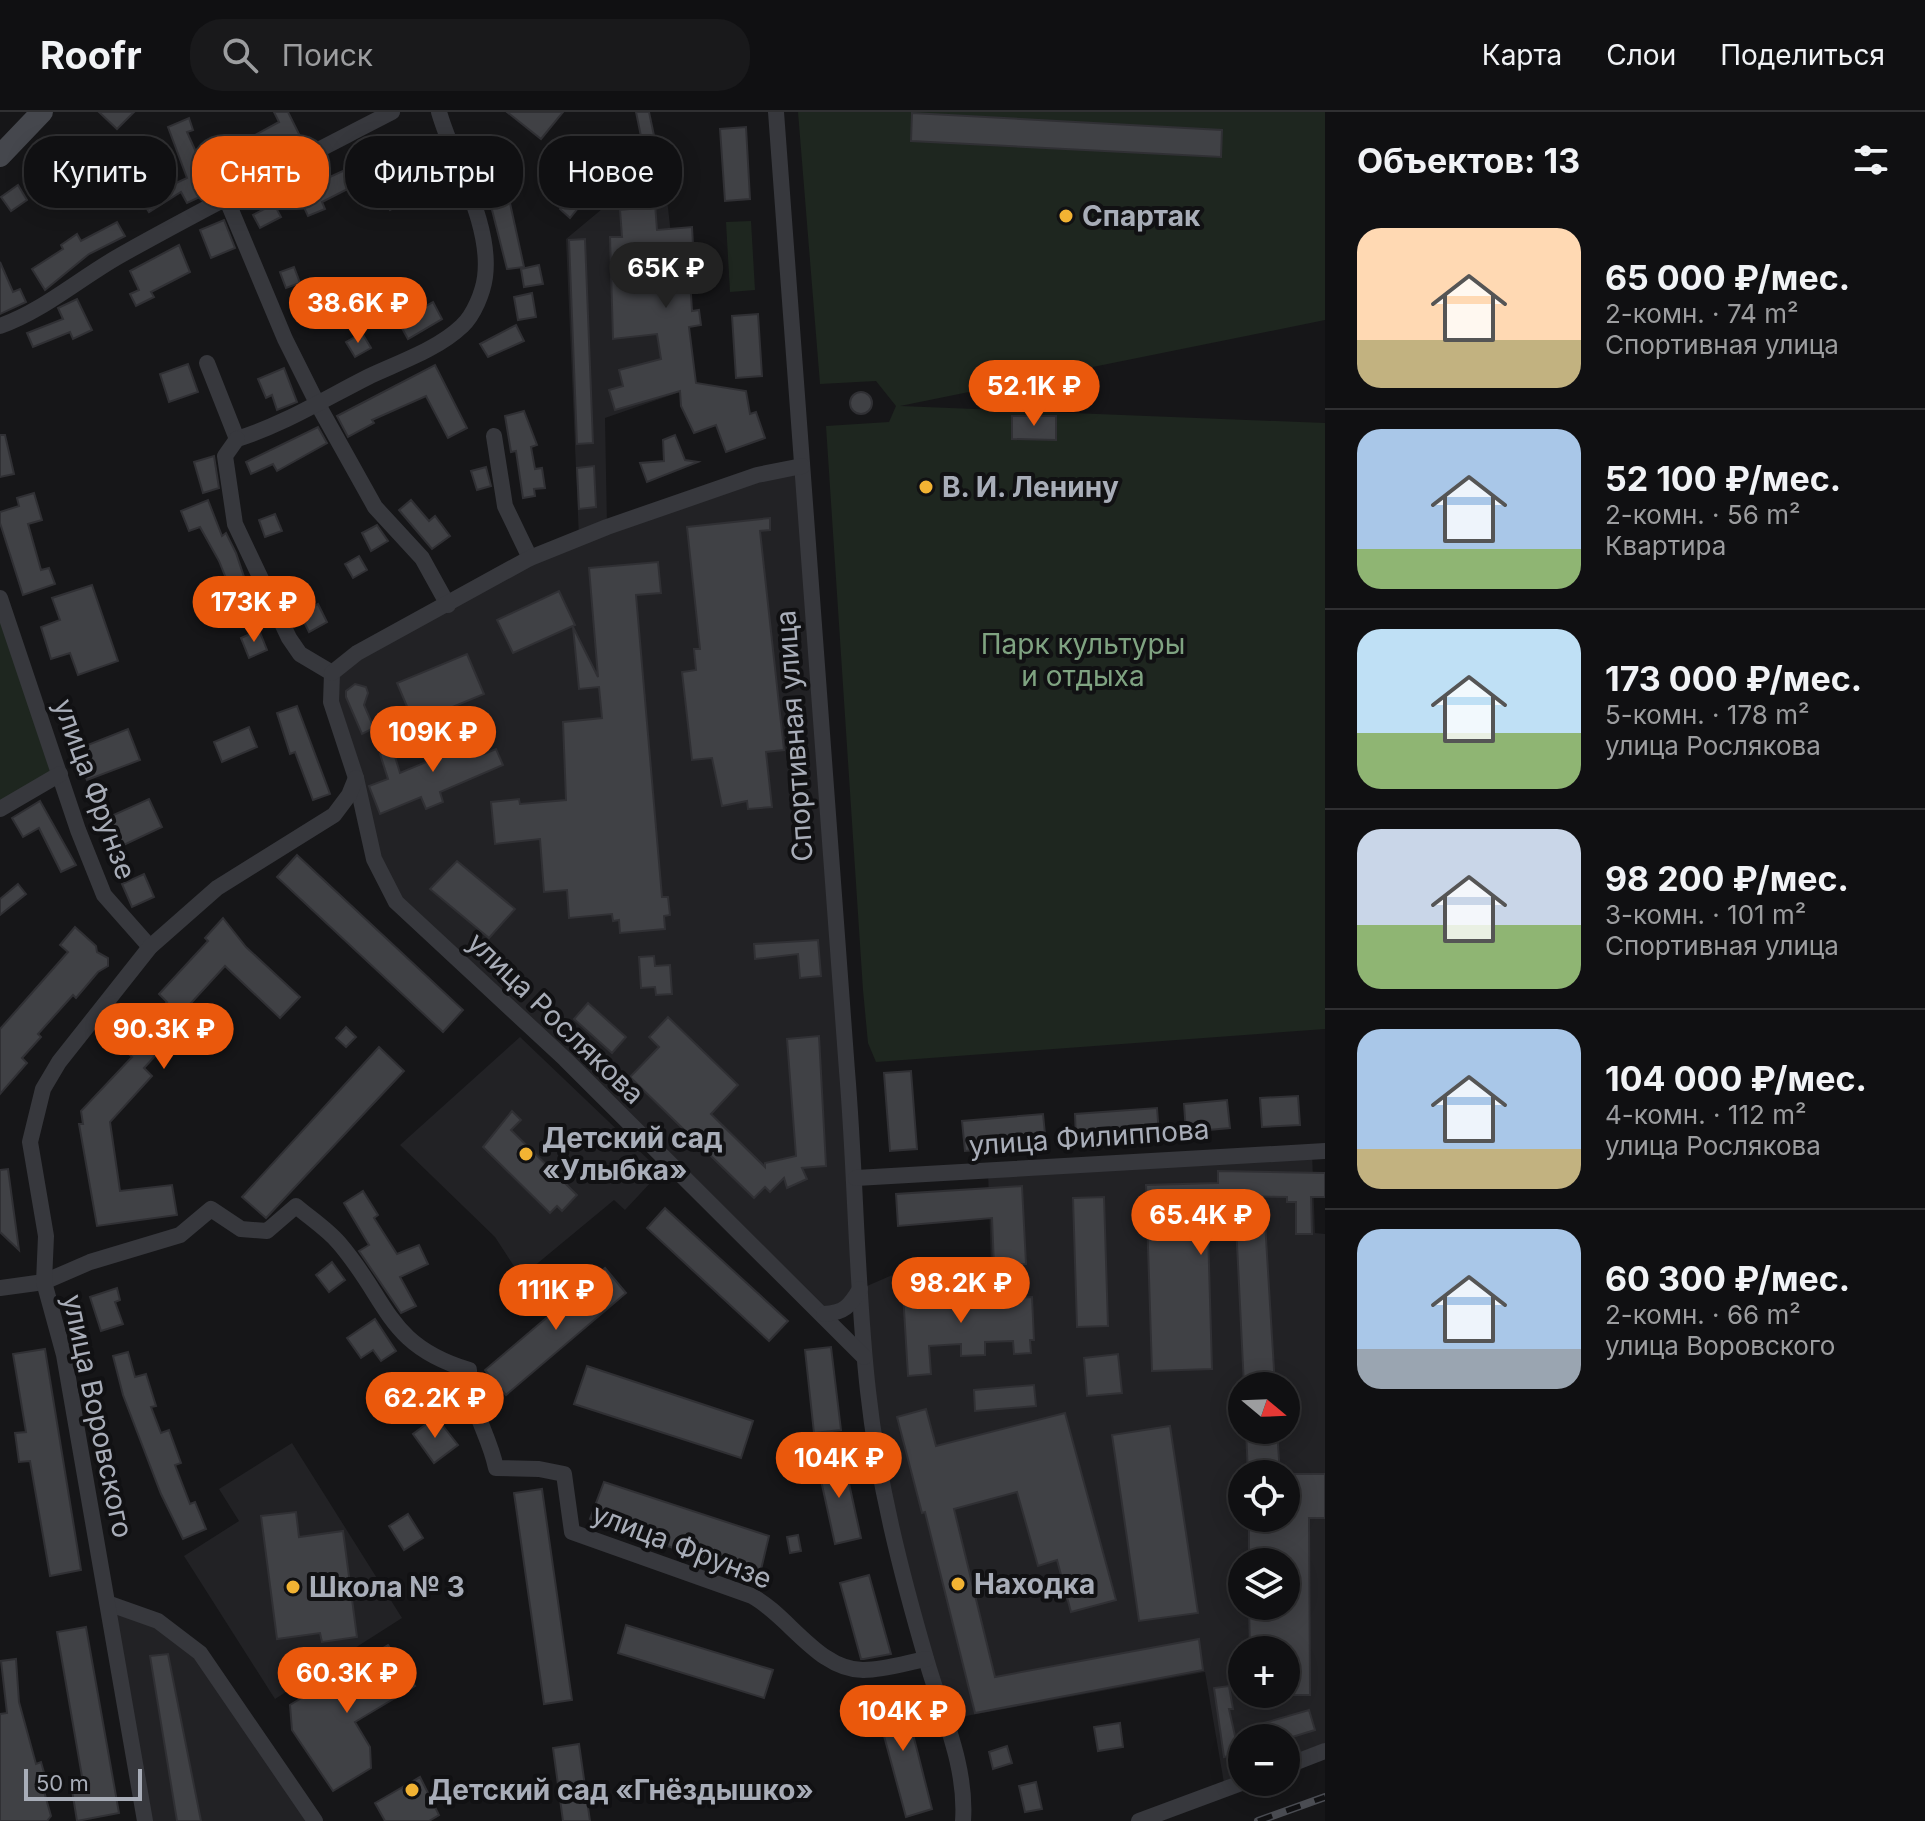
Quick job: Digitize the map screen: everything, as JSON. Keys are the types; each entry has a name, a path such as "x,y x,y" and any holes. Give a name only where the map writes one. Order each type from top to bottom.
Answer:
{"street":[{"path":"0,156 42,112"},
{"path":"329,145 392,112"},
{"path":"439,112 467,184 481,237 485,275 481,293 463,326 432,346 317,403 284,424 237,439 225,456 235,524 289,638 300,654 332,673 357,653 530,558 607,527 757,475 802,466"},
{"name":"Спортивная улица","path":"776,112 818,726 856,1178 864,1357"},
{"path":"0,326 31,313 78,279 208,208"},
{"path":"230,208 285,339 317,403 375,507 422,558 448,605"},
{"path":"207,363 237,439"},
{"path":"494,436 505,506 530,558"},
{"name":"улица Фрунзе","path":"0,598 104,895 150,947"},
{"name":"улица Рослякова","path":"332,673 331,702 356,778 382,880 396,902 565,1059 707,1204 824,1314 864,1357"},
{"path":"0,809 60,774"},
{"path":"44,1282 46,1236 30,1142 37,1105 59,1062 150,947 217,888 334,815 349,795 356,778"},
{"path":"334,815 350,815 365,820"},
{"name":"улица Филиппова","path":"856,1178 1325,1151"},
{"name":"улица Фрунзе","path":"44,1282 90,1262 180,1235 211,1209 241,1229 267,1231 296,1206 337,1241 396,1327 417,1347 436,1360 469,1370 471,1404 476,1419 490,1438 496,1468 539,1469 564,1474 572,1532 752,1596 767,1604 834,1663 866,1670 926,1659"},
{"name":"улица Воровского","path":"0,1288 44,1282 64,1355 110,1604 145,1821"},
{"path":"824,1314 842,1311 851,1305 860,1289"},
{"path":"864,1357 882,1485 926,1659 962,1779 963,1821"},
{"path":"110,1604 158,1621 200,1653 315,1821"},
{"path":"1300,1761 1325,1751"},
{"path":"1139,1821 1228,1788"}],"shaded area":[{"path":"668,208 688,385 679,387 677,393 605,418 607,526 802,466 860,1289 904,1270 991,1266 988,1170 1312,1152 1315,1233 1325,1234 1325,1751 1300,1761 1300,1724 1228,1724 1228,1788 1225,1789 1205,1672 944,1720 885,1500 860,1291 824,1314 396,902 331,702 340,664 579,538 566,239 602,209"},
{"name":"Детский сад «Улыбка»","path":"520,1037 652,1163 644,1171 653,1180 625,1210 614,1200 521,1277 495,1237 400,1145"},
{"name":"Школа № 3","path":"292,1443 402,1618 275,1699 184,1556 239,1521 219,1489"},
{"path":"110,1604 174,1630 315,1821 145,1821"}],"green space":[{"name":"Парк культуры и отдыха","path":"798,112 1325,112 1325,320 900,406 1325,423 1325,1029 876,1062 868,1043 863,990 826,426 889,422 896,406 876,381 820,384"},
{"path":"751,221 755,290 730,292 726,222"},
{"path":"0,601 55,777 0,810"}],"building":[{"path":"99,112 134,112 117,129"},
{"path":"274,112 288,112 300,136 253,136 279,122"},
{"path":"507,112 563,112 539,137"},
{"path":"636,112 649,112 654,136 641,136"},
{"path":"912,113 1222,130 1221,157 911,141"},
{"path":"189,118 193,130 187,132 192,143 192,201 187,203 181,192 176,195 176,183 187,178 176,148 176,136 171,136 168,127"},
{"path":"746,127 750,199 725,201 720,129"},
{"path":"345,170 345,190 329,198 329,177"},
{"path":"18,185 24,202 11,211 1,197"},
{"path":"266,208 276,208 281,217 260,228 253,215"},
{"path":"304,208 325,208 325,209 308,216"},
{"path":"492,208 511,208 524,267 507,269"},
{"path":"561,208 578,208 570,218"},
{"path":"655,208 657,230 692,227 693,245 688,245 692,311 699,310 701,325 689,327 696,383 746,391 750,414 756,412 765,438 726,452 716,425 694,433 681,406 680,391 615,410 609,390 623,386 619,370 661,359 657,334 613,339 610,237 622,237 620,210"},
{"path":"224,220 235,248 211,258 200,230"},
{"path":"117,222 125,236 89,254 45,290 32,269 63,249 61,245 77,234 81,241"},
{"path":"585,239 593,443 577,444 569,240"},
{"path":"179,245 190,272 151,292 154,297 136,306 130,294 139,290 130,271"},
{"path":"0,262 13,292 20,289 26,302 0,314"},
{"path":"539,265 543,284 524,287 521,269"},
{"path":"294,267 300,283 286,288 280,272"},
{"path":"532,293 536,317 518,320 514,297"},
{"path":"77,299 92,330 73,339 70,332 33,347 27,333 63,319 58,308"},
{"path":"433,302 442,319 408,339 398,321"},
{"path":"758,314 762,376 736,378 732,316"},
{"path":"516,325 524,341 488,357 480,344"},
{"path":"362,333 371,348 355,357 346,342"},
{"path":"188,364 198,392 169,402 160,374"},
{"path":"435,365 467,428 448,438 426,396 372,420 374,423 348,437 337,416"},
{"path":"284,368 297,402 277,410 272,395 266,398 258,379"},
{"path":"857,392 865,392 872,403 865,414 857,414 850,407 850,399"},
{"path":"524,411 537,445 531,447 535,469 542,468 545,488 534,489 535,496 523,498 516,451 511,452 505,416"},
{"path":"1012,416 1056,416 1056,440 1012,439"},
{"path":"318,427 327,443 277,471 273,464 251,474 246,462"},
{"path":"0,435 5,435 14,474 0,477"},
{"path":"675,435 685,460 698,462 647,482 640,463 664,461 663,440"},
{"path":"214,456 219,488 203,493 194,462"},
{"path":"594,466 596,507 579,509 577,468"},
{"path":"486,467 491,486 477,490 471,471"},
{"path":"34,493 42,520 28,524 41,570 49,568 55,584 23,595 0,523 0,512 19,506 17,498"},
{"path":"208,500 222,536 226,533 236,553 256,613 242,618 219,561 200,527 189,531 181,511"},
{"path":"411,500 429,521 435,516 450,536 432,549 399,510"},
{"path":"275,514 282,531 265,537 259,520"},
{"path":"770,518 770,530 760,531 784,750 766,752 772,807 748,809 747,801 722,806 712,758 692,760 682,672 696,670 694,649 700,649 687,527"},
{"path":"377,525 388,541 371,551 362,533"},
{"path":"359,556 367,570 353,578 345,564"},
{"path":"658,562 661,593 636,595 662,897 668,897 670,915 664,916 665,929 620,933 619,920 613,921 612,914 569,918 567,890 544,892 540,839 495,844 491,802 519,799 520,804 566,800 563,722 602,718 599,687 579,689 573,627 598,677 589,568"},
{"path":"92,585 118,661 78,675 70,653 51,659 41,627 60,620 52,598"},
{"path":"559,591 575,625 513,653 497,620"},
{"path":"318,604 327,622 309,632 300,614"},
{"path":"259,630 267,650 249,658 241,638"},
{"path":"467,654 484,694 414,723 397,683"},
{"path":"355,684 366,687 368,693 364,705 374,728 362,734 346,697 346,691"},
{"path":"297,706 330,794 313,800 295,752 290,754 277,713"},
{"path":"249,727 257,747 222,762 214,742"},
{"path":"128,729 140,760 87,780 75,750"},
{"path":"475,731 484,754 496,749 503,765 440,792 443,802 426,809 421,797 380,814 369,786 388,779 380,754 393,750 400,773 438,757 434,748"},
{"path":"149,799 162,827 111,851 98,822"},
{"path":"40,801 76,865 61,872 39,828 23,837 12,818"},
{"path":"297,855 463,1010 443,1032 277,877"},
{"path":"457,861 515,909 489,938 430,889"},
{"path":"144,874 154,897 132,907 122,884"},
{"path":"18,884 26,894 0,915 0,899"},
{"path":"223,918 246,947 300,997 280,1018 225,966 181,1014 188,1020 144,1068 152,1076 110,1122 120,1191 172,1185 177,1215 97,1226 79,1124 83,1124 81,1111 132,1057 124,1049 167,1002 159,994 208,941 205,938"},
{"path":"75,927 96,946 97,952 108,958 108,966 98,972 76,998 73,995 38,1034 41,1037 22,1058 27,1063 0,1094 0,1029 68,952 60,945"},
{"path":"818,940 821,976 800,978 798,954 755,959 754,944"},
{"path":"654,956 655,966 670,965 672,994 656,995 655,987 641,988 639,957"},
{"path":"588,1003 626,1037 612,1053 574,1019"},
{"path":"668,1017 738,1085 711,1114 765,1167 765,1163 796,1156 787,1039 819,1036 826,1166 802,1168 807,1179 787,1188 784,1178 770,1192 765,1187 754,1198 630,1077 659,1047 649,1037"},
{"path":"346,1027 356,1037 346,1047 336,1038"},
{"path":"379,1047 404,1071 266,1218 242,1197"},
{"path":"911,1071 917,1149 890,1151 884,1073"},
{"path":"1298,1096 1300,1125 1262,1127 1260,1098"},
{"path":"1227,1100 1230,1128 1186,1132 1184,1104"},
{"path":"1157,1108 1159,1134 1076,1140 1075,1114"},
{"path":"512,1111 521,1120 511,1130 577,1195 562,1211 557,1206 550,1213 483,1147"},
{"path":"1043,1114 1046,1144 965,1151 962,1121"},
{"path":"8,1169 19,1250 0,1232 0,1170"},
{"path":"1218,1171 1325,1173 1325,1197 1311,1197 1312,1234 1296,1234 1296,1202 1287,1202 1287,1197 1207,1196 1212,1369 1152,1371 1146,1185 1218,1183"},
{"path":"1022,1186 1026,1264 994,1266 992,1218 898,1226 896,1194"},
{"path":"363,1191 378,1215 374,1218 397,1254 419,1245 428,1264 400,1277 416,1306 401,1313 359,1251 369,1245 344,1203"},
{"path":"1104,1197 1108,1326 1077,1327 1073,1198"},
{"path":"665,1208 788,1321 769,1341 647,1228"},
{"path":"1265,1222 1274,1372 1243,1372 1236,1224"},
{"path":"332,1262 345,1280 329,1292 316,1275"},
{"path":"605,1268 626,1293 506,1395 485,1370"},
{"path":"925,1276 927,1303 1032,1297 1034,1340 1030,1340 1031,1353 1014,1354 1013,1341 985,1342 985,1355 961,1356 961,1344 929,1346 931,1374 908,1376 902,1277"},
{"path":"117,1288 120,1300 115,1302 123,1324 101,1331 90,1297"},
{"path":"375,1319 396,1351 381,1361 373,1350 361,1358 347,1338"},
{"path":"831,1347 841,1430 814,1433 805,1350"},
{"path":"45,1349 81,1570 50,1576 30,1461 19,1462 15,1433 26,1432 13,1354"},
{"path":"128,1352 135,1377 146,1374 156,1406 151,1407 161,1433 169,1430 181,1463 175,1465 190,1504 195,1502 206,1529 183,1539 161,1494 123,1395 113,1356"},
{"path":"1118,1354 1122,1393 1087,1396 1084,1358"},
{"path":"587,1366 753,1421 741,1458 574,1404"},
{"path":"406,1382 419,1399 404,1409 392,1393"},
{"path":"1034,1385 1036,1406 975,1411 974,1390"},
{"path":"926,1409 936,1446 1065,1413 1116,1600 1071,1612 1057,1560 1038,1566 1017,1492 954,1509 995,1677 1199,1639 1203,1670 975,1713 925,1512 922,1513 897,1417"},
{"path":"436,1417 458,1445 434,1463 413,1434"},
{"path":"1170,1426 1198,1613 1139,1621 1112,1435"},
{"path":"1247,1444 1278,1444 1279,1460 1247,1460"},
{"path":"843,1456 861,1538 835,1544 817,1462"},
{"path":"1300,1474 1325,1474 1325,1518 1309,1518 1310,1695 1300,1695 1300,1636 1250,1636 1249,1620 1300,1620 1300,1548 1249,1548 1249,1532 1300,1532"},
{"path":"604,1482 769,1536 759,1578 590,1519"},
{"path":"542,1489 572,1700 544,1704 514,1493"},
{"path":"296,1512 299,1537 343,1531 357,1637 322,1642 320,1633 277,1639 261,1516"},
{"path":"408,1514 423,1538 404,1550 389,1526"},
{"path":"798,1535 801,1551 790,1553 787,1537"},
{"path":"869,1575 891,1654 861,1659 840,1583"},
{"path":"626,1625 773,1670 764,1698 618,1653"},
{"path":"86,1627 119,1813 77,1821 72,1790 84,1788 57,1632"},
{"path":"388,1645 415,1686 355,1722 370,1747 371,1768 333,1791 292,1730 290,1705"},
{"path":"168,1654 201,1821 177,1821 150,1656"},
{"path":"16,1659 19,1702 36,1764 41,1762 45,1776 40,1777 51,1816 47,1821 0,1821 0,1714 7,1713 1,1661"},
{"path":"1228,1686 1228,1708 1233,1709 1229,1709 1232,1724 1228,1724 1228,1756 1224,1757 1214,1688"},
{"path":"902,1691 932,1809 906,1817 874,1699"},
{"path":"1309,1710 1315,1730 1300,1735 1300,1724 1264,1723"},
{"path":"1120,1723 1123,1747 1098,1751 1094,1727"},
{"path":"579,1744 590,1821 563,1821 553,1748"},
{"path":"1007,1746 1012,1763 993,1769 989,1752"},
{"name":"Детский сад «Гнёздышко»","path":"420,1777 439,1815 429,1821 385,1821 375,1803"},
{"path":"1036,1782 1042,1809 1025,1812 1019,1786"}],"railway":[{"path":"1258,1821 1325,1797"}],"place":[{"name":"Спартак","path":"1066,216"},
{"name":"В. И. Ленину","path":"926,487"},
{"name":"Детский сад «Улыбка»","path":"526,1154"},
{"name":"Находка","path":"958,1584"},
{"name":"Школа № 3","path":"293,1587"},
{"name":"Детский сад «Гнёздышко»","path":"412,1790"}]}
